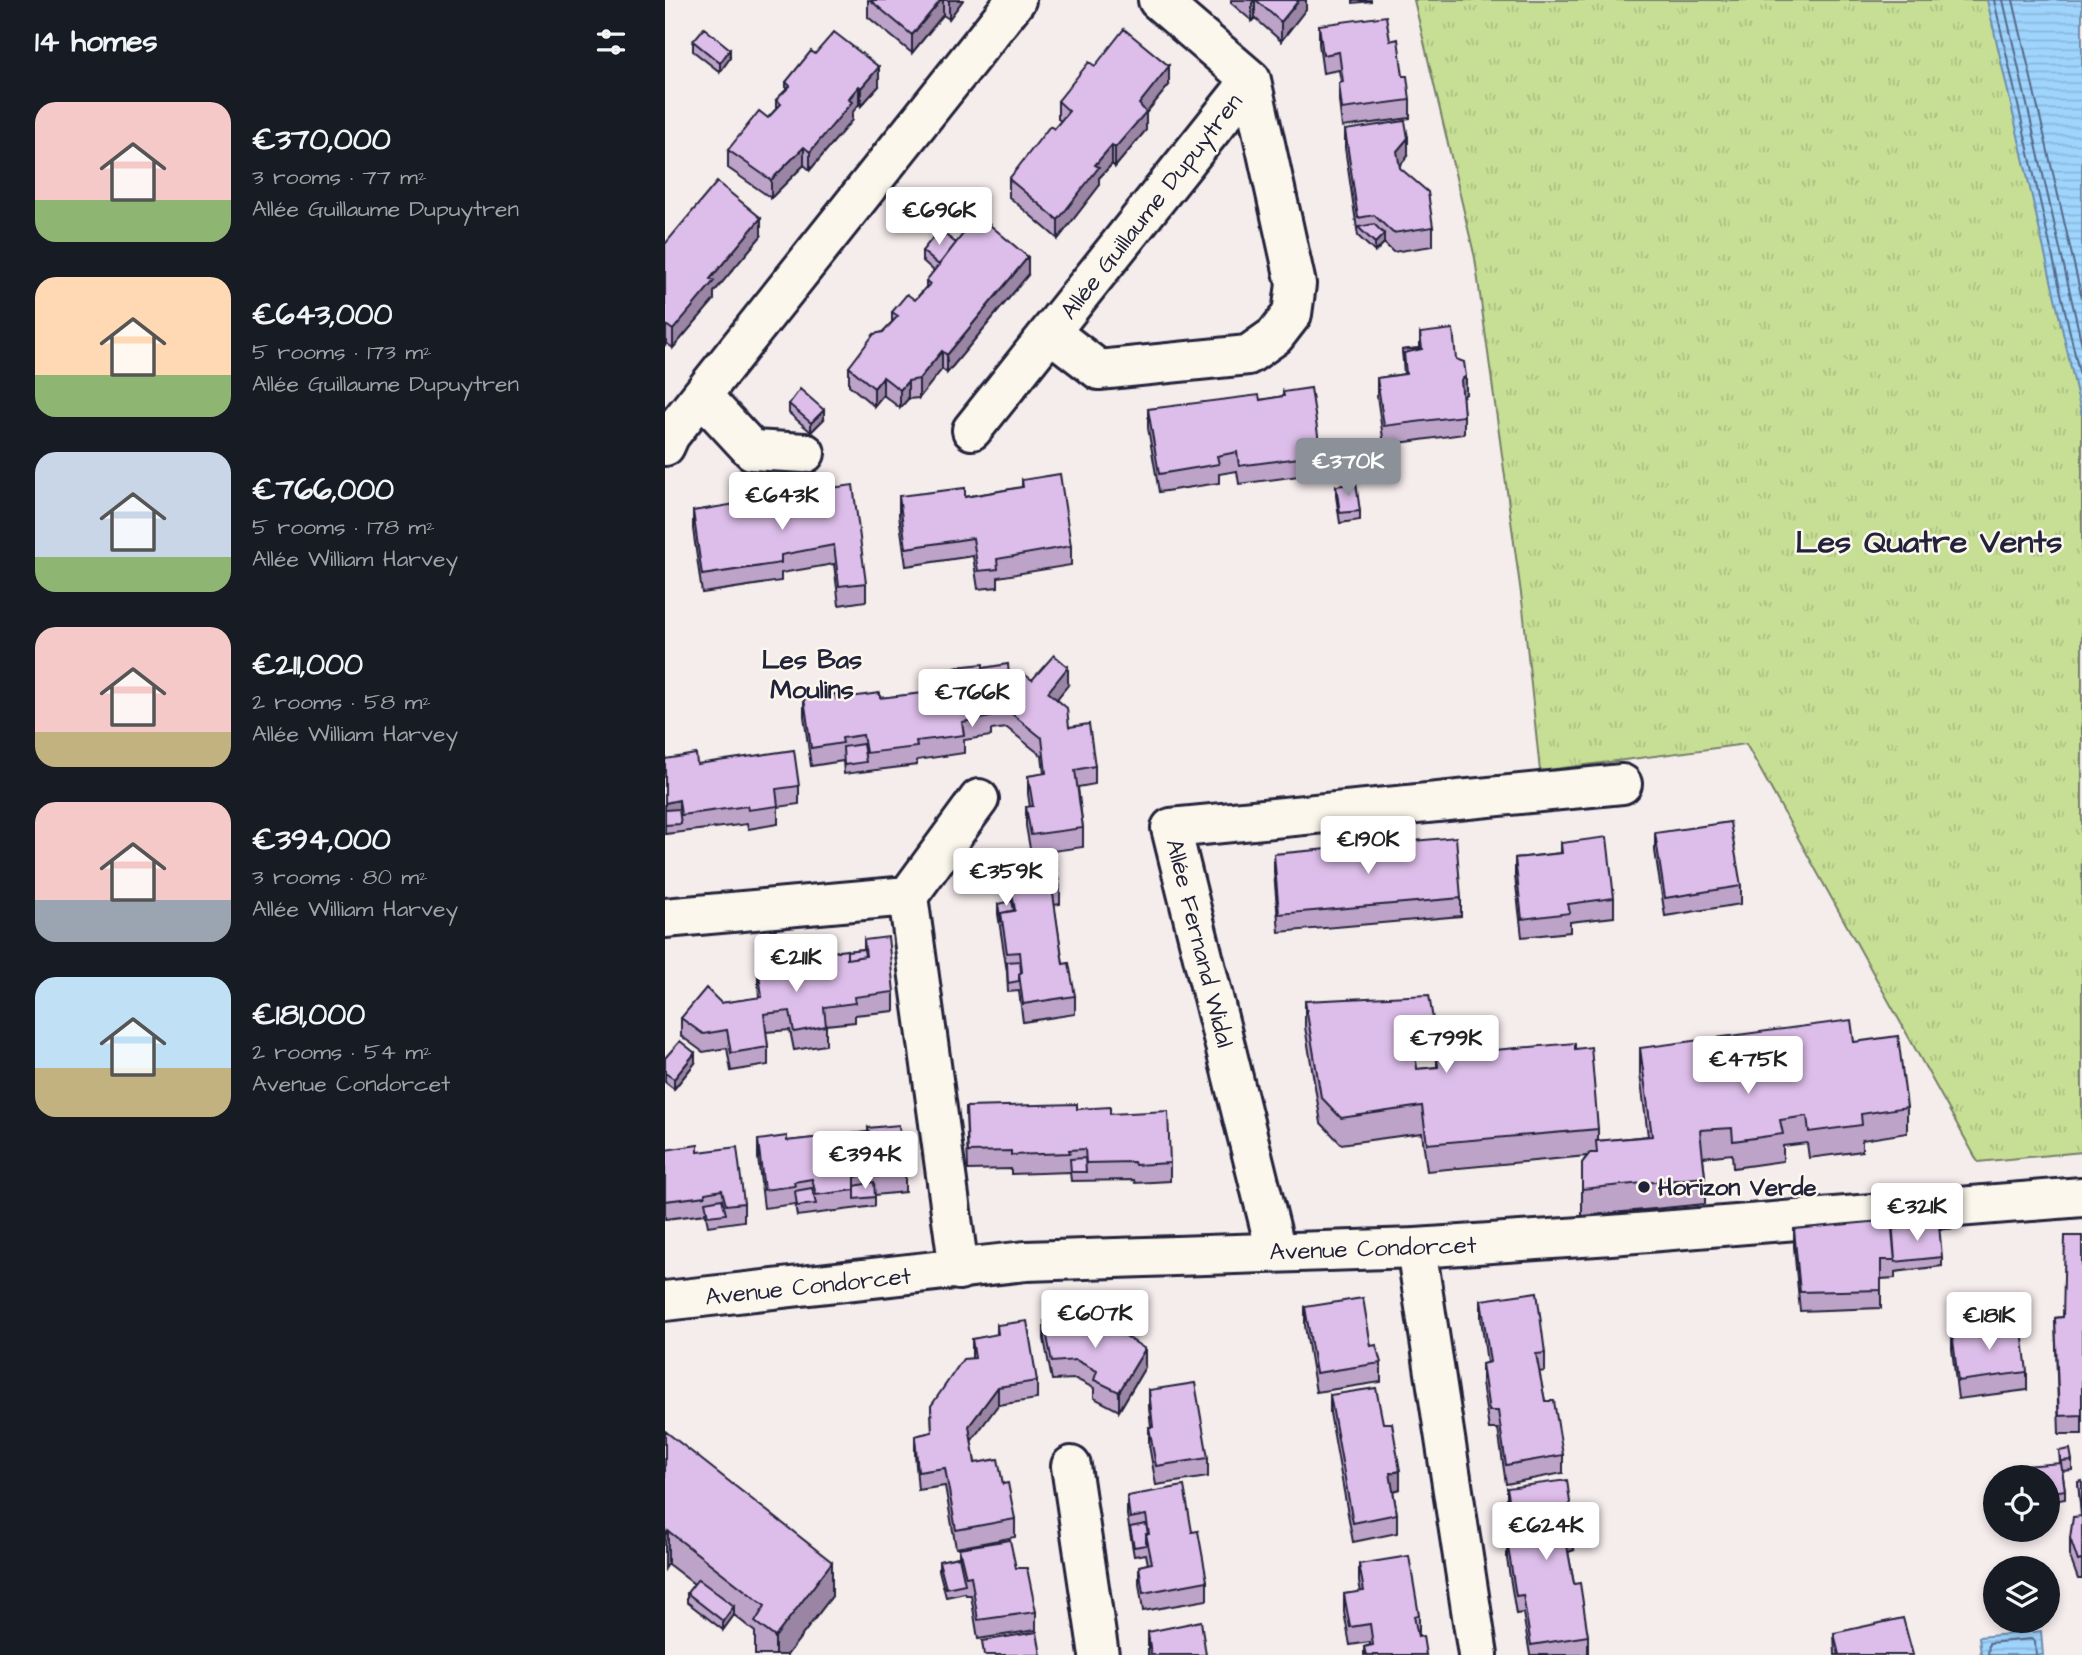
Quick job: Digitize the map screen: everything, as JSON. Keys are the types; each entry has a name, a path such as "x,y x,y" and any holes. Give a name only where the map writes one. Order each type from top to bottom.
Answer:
{"street":[{"path":"665,446 670,435 1016,0"},
{"name":"Allée Guillaume Dupuytren","path":"1051,333 1098,370 1248,355 1275,336 1292,314 1296,284 1251,80 1158,0"},
{"name":"Allée Guillaume Dupuytren","path":"972,430 1251,80"},
{"path":"702,396 753,450 806,453"},
{"name":"Allée Fernand Widal","path":"1276,1251 1171,828 1622,784"},
{"path":"960,1269 908,896 979,799"},
{"path":"665,918 908,896"},
{"name":"Avenue Condorcet","path":"665,1301 1026,1261 1416,1248 2082,1197"},
{"path":"1416,1248 1478,1655"},
{"path":"1071,1466 1099,1655"}],"green space":[{"path":"1414,0 2082,0 2082,1152 1978,1162 1746,744 1540,771 1523,608 1475,258"}],"water":[{"path":"1987,0 2082,0 2082,416"},
{"path":"2041,1633 2043,1655 1981,1655 1979,1637"}],"building":[{"path":"870,0 941,0 912,35"},
{"path":"1256,0 1299,0 1281,22"},
{"path":"1386,16 1390,41 1398,39 1403,76 1407,76 1410,100 1342,109 1339,83 1343,82 1339,52 1323,55 1319,25"},
{"path":"704,28 730,49 720,63 693,41"},
{"path":"1124,29 1169,66 1139,104 1146,112 1115,148 1112,145 1095,165 1099,167 1058,220 1009,179 1050,126 1054,129 1069,111 1058,101 1089,62 1095,66"},
{"path":"834,32 879,67 848,99 852,102 810,152 804,147 771,180 728,150 759,111 768,118 781,104 776,100 790,86 786,82 811,51 815,54"},
{"path":"1405,121 1408,138 1397,151 1400,168 1428,192 1433,227 1393,233 1374,215 1358,218 1345,130"},
{"path":"717,182 761,218 710,279 714,281 673,330 666,325 665,327 665,244"},
{"path":"978,215 1028,257 947,355 942,351 919,379 908,381 900,390 883,377 874,388 849,367 874,334 883,332 898,316 892,312 907,294 915,300 930,284 926,281"},
{"path":"1374,224 1384,234 1375,243 1358,227"},
{"path":"939,230 956,243 939,265 922,251"},
{"path":"1453,329 1456,359 1464,362 1466,376 1461,380 1464,416 1384,426 1377,378 1406,374 1404,353 1422,349 1420,333"},
{"path":"1420,348 1404,353 1404,362 1402,350"},
{"path":"1311,388 1321,455 1239,466 1237,452 1217,456 1219,464 1159,474 1148,409 1259,395 1260,400 1284,396 1283,392"},
{"path":"800,389 824,410 811,423 789,404"},
{"path":"1060,474 1071,546 997,559 998,569 978,571 973,538 906,548 899,496 965,488 965,497 1023,487 1022,480"},
{"path":"1356,483 1360,511 1340,513 1336,486"},
{"path":"853,485 866,583 839,586 834,545 781,555 781,563 702,575 693,511 772,495 773,499 794,496 793,493"},
{"path":"1054,655 1068,667 1048,692 1067,708 1069,727 1089,724 1095,766 1075,770 1083,828 1031,835 1026,807 1033,806 1028,776 1046,773 1042,738 1007,710 990,712 991,717 962,722 964,735 916,741 917,747 866,753 863,735 842,738 843,743 811,748 804,698 835,694 836,699 880,693 880,698 958,689 955,667 983,664 983,668 1008,664 1009,676 1024,674 1032,680"},
{"path":"863,744 866,762 844,765 843,747"},
{"path":"794,750 799,786 776,789 778,806 748,810 747,806 681,815 679,800 665,803 665,759 696,754 697,764"},
{"path":"679,809 681,824 665,825 665,810"},
{"path":"1730,822 1741,886 1665,898 1655,833"},
{"path":"1456,837 1461,898 1279,914 1274,854"},
{"path":"1607,837 1614,898 1568,904 1570,913 1522,919 1515,858 1562,853 1561,843"},
{"path":"1054,854 1060,886 1052,887 1063,964 1069,963 1075,996 1023,1004 1019,974 1022,972 1020,952 1007,953 1001,913 1015,910 1006,860"},
{"path":"1012,901 1014,911 1001,913 1001,922 998,904"},
{"path":"888,937 894,992 854,997 855,1003 824,1007 826,1026 794,1032 790,1011 764,1014 768,1047 731,1053 727,1030 703,1034 681,1018 706,988 721,1003 762,997 758,966 786,963 786,958 847,950 847,959 866,956 864,940"},
{"path":"864,949 865,956 847,959 847,951"},
{"path":"1020,961 1019,981 1008,983 1007,962"},
{"path":"1429,995 1434,1026 1411,1029 1417,1069 1438,1067 1437,1055 1575,1043 1575,1049 1591,1047 1598,1129 1427,1144 1422,1106 1341,1118 1321,1097 1305,1001"},
{"path":"1851,1020 1854,1042 1898,1036 1907,1107 1861,1114 1862,1125 1809,1132 1807,1116 1780,1120 1783,1134 1733,1141 1732,1128 1700,1130 1705,1177 1582,1189 1582,1163 1590,1153 1597,1153 1596,1141 1652,1136 1640,1048"},
{"path":"680,1041 695,1053 674,1079 665,1073 665,1058"},
{"path":"1077,1104 1077,1109 1110,1107 1110,1114 1168,1111 1170,1163 1086,1163 1085,1149 1069,1150 1070,1153 1011,1155 1011,1151 968,1152 966,1107"},
{"path":"899,1125 905,1173 875,1177 874,1173 855,1177 855,1190 816,1195 812,1179 794,1182 795,1186 764,1190 758,1140 787,1136 787,1141 869,1132 868,1128"},
{"path":"698,1145 698,1152 737,1147 744,1203 726,1205 722,1190 705,1193 705,1196 665,1201 665,1150"},
{"path":"1085,1158 1086,1172 1071,1172 1070,1159"},
{"path":"874,1182 875,1197 855,1199 855,1186"},
{"path":"812,1188 816,1204 797,1206 795,1191"},
{"path":"722,1199 726,1214 708,1216 705,1202"},
{"path":"1892,1220 1895,1260 1881,1260 1881,1290 1800,1292 1794,1229"},
{"path":"1939,1225 1942,1257 1895,1262 1892,1229"},
{"path":"2065,1236 2082,1236 2082,1415 2059,1416 2055,1318 2063,1317"},
{"path":"1537,1292 1545,1353 1536,1354 1545,1401 1554,1401 1563,1455 1506,1465 1498,1411 1489,1411 1482,1364 1490,1362 1481,1300"},
{"path":"1363,1298 1371,1346 1376,1345 1381,1363 1316,1373 1305,1307"},
{"path":"1064,1317 1087,1331 1099,1318 1145,1349 1119,1392 1094,1380 1097,1371 1076,1360 1052,1362 1044,1321"},
{"path":"1027,1321 1037,1381 998,1387 969,1426 975,1463 998,1459 1003,1484 1008,1483 1015,1519 956,1530 945,1468 918,1472 915,1436 932,1432 931,1406 963,1359 975,1358 972,1339 998,1334 997,1325"},
{"path":"2021,1322 2027,1372 1958,1381 1952,1331"},
{"path":"1195,1383 1208,1458 1156,1466 1149,1427 1153,1427 1149,1390"},
{"path":"1376,1388 1383,1423 1392,1423 1400,1471 1390,1473 1397,1514 1353,1523 1330,1395"},
{"path":"665,1431 832,1562 775,1637 755,1622 765,1606 668,1531 665,1535"},
{"path":"2070,1449 2072,1460 2061,1461 2059,1451"},
{"path":"2061,1463 2065,1490 2060,1491 2060,1465 2036,1465"},
{"path":"1567,1480 1574,1532 1565,1535 1574,1584 1580,1583 1588,1636 1531,1645 1523,1595 1516,1596 1507,1541 1517,1541 1507,1488"},
{"path":"2082,1481 2082,1509 2081,1509 2078,1482"},
{"path":"1184,1486 1192,1532 1198,1531 1207,1581 1143,1593 1139,1566 1152,1563 1146,1534 1149,1534 1146,1515 1130,1518 1127,1496"},
{"path":"2082,1516 2082,1560 2078,1561 2070,1538 2073,1517"},
{"path":"1146,1524 1146,1545 1134,1547 1130,1527"},
{"path":"1010,1540 1016,1568 1027,1568 1036,1612 978,1620 971,1576 966,1577 959,1548"},
{"path":"1409,1556 1419,1615 1414,1616 1418,1637 1423,1636 1426,1655 1366,1655 1364,1647 1373,1645 1370,1624 1350,1627 1344,1594 1364,1591 1359,1564"},
{"path":"959,1557 965,1584 946,1588 939,1561"},
{"path":"698,1579 734,1606 723,1621 687,1593"},
{"path":"1903,1618 1913,1655 1839,1655 1834,1633"},
{"path":"1201,1621 1206,1655 1151,1655 1148,1632"},
{"path":"1037,1632 1041,1655 984,1655 982,1641"}],"place":[{"name":"Horizon Verde","path":"1644,1187"}],"district":[{"name":"Les Quatre Vents","path":"1929,541"},
{"name":"Les Bas Moulins","path":"812,674"}]}
